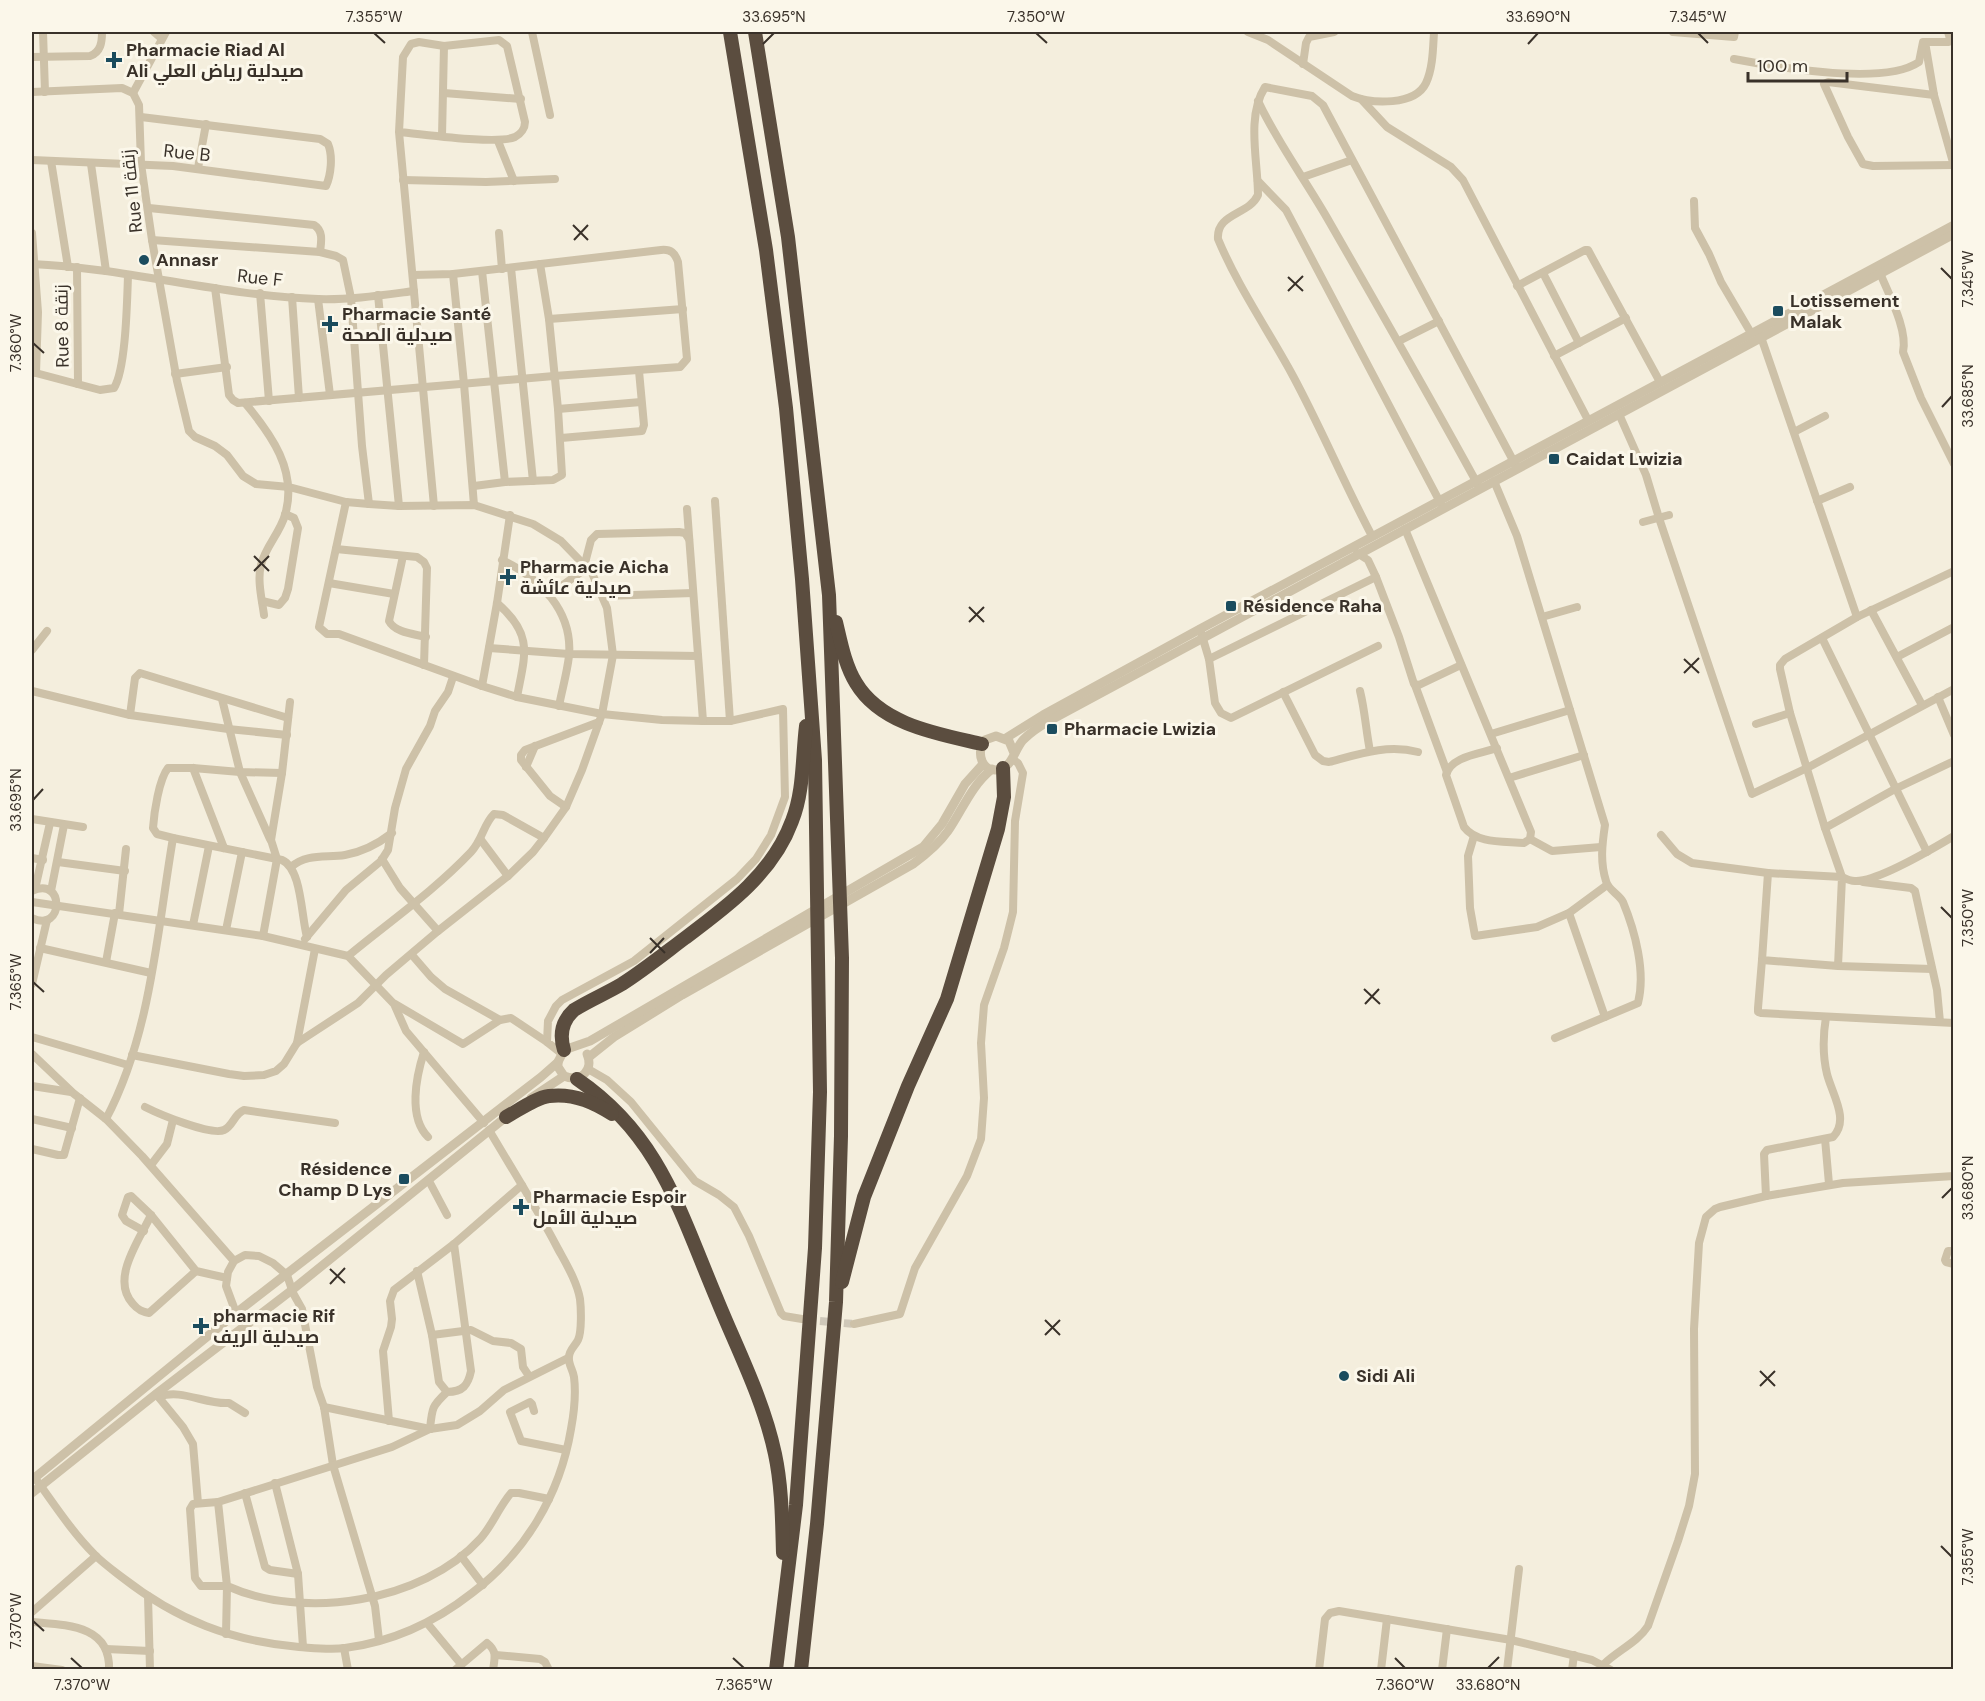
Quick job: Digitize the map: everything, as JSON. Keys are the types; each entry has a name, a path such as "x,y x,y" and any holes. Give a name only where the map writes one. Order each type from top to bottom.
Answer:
{"highway":[{"path":"730,32 766,250 786,408 802,579 815,760 820,1092 815,1248 796,1504 776,1670"},
{"path":"755,32 788,237 829,595 842,958 841,1136 836,1302 817,1524 801,1670"},
{"path":"829,595 848,666 857,685 870,700 904,722 982,744"},
{"path":"565,1053 561,1038 564,1023 574,1010 624,982 700,927 726,907 763,872 773,859 793,821 800,791 810,707"},
{"path":"836,1302 864,1197 908,1086 947,999 998,829 1004,797 1001,763"},
{"path":"571,1077 608,1102 622,1115 664,1176 684,1215 716,1298 753,1382 770,1433 780,1480 785,1587"},
{"path":"506,1117 548,1096 574,1097 586,1100 610,1113 636,1133"}],"street":[{"path":"43,32 45,92"},
{"path":"32,57 90,56 97,51 102,41 102,32"},
{"path":"32,92 122,88 133,93 163,35 154,32"},
{"path":"532,32 550,115"},
{"path":"1248,32 1268,40 1361,99 1387,127 1451,167 1463,180 1588,420"},
{"path":"1303,64 1305,43 1309,37 1313,34 1334,32"},
{"path":"1361,99 1391,101 1415,94 1421,89 1428,76 1434,32"},
{"path":"1673,32 1734,38 1735,32"},
{"path":"1925,41 1947,43 1950,39 1948,32"},
{"path":"399,132 498,141 515,137 524,128 525,122 508,50 501,41 444,46 419,42 411,44 405,51 399,132 434,506"},
{"path":"1734,59 1801,70 1892,73 1912,67 1919,62 1922,55 1921,44 1925,41"},
{"path":"1925,41 1934,95 1953,165 1874,166 1863,164 1824,84 1828,82 1934,95"},
{"path":"442,136 444,46"},
{"path":"1372,536 1299,388 1254,310 1218,239 1220,227 1225,220 1244,211 1253,204 1258,195 1254,124 1258,101 1265,87 1312,96 1323,105 1515,465"},
{"name":"Rue 11 زنقة","path":"133,93 137,99 141,117 141,164 152,240 176,374 190,433 227,455 243,476 256,484 289,487 346,502 399,506 474,505 510,515 548,532 586,565 604,596 612,631 613,655 601,718 566,807 544,838 508,876 374,985 358,1003 297,1043"},
{"path":"444,93 521,99"},
{"path":"1258,101 1270,126 1303,177 1399,341 1478,484"},
{"path":"141,117 206,124 198,168"},
{"name":"Rue B","path":"32,160 198,168 326,186 331,153 325,142 308,137 206,124"},
{"path":"498,141 514,181"},
{"path":"1303,177 1352,160"},
{"name":"Rue 8 زنقة","path":"51,161 72,267 78,384"},
{"path":"91,164 106,271"},
{"path":"403,180 555,179"},
{"path":"1258,180 1286,210 1441,504"},
{"path":"1694,201 1695,228 1721,282 1757,333 1794,432 1857,617"},
{"path":"149,208 314,225 320,230 322,236 320,252"},
{"path":"1478,484 1494,481 1515,465 1588,420 1660,382 1880,273 1953,225"},
{"path":"32,233 38,312 34,373 100,390 114,388 120,376 128,276"},
{"path":"499,233 507,268 523,379 533,481"},
{"path":"1356,550 1372,536 1441,504 1619,414 1757,333 1913,251 1953,234"},
{"path":"152,240 320,252 336,255 343,260 351,298 369,504"},
{"path":"215,288 229,395 235,402 639,371 680,367 685,363 687,354 678,262 676,256 670,251 661,250 453,274 413,275"},
{"path":"1517,286 1588,250 1660,382"},
{"name":"Rue F","path":"33,264 106,271 215,288 318,299 414,291"},
{"path":"474,486 554,480 561,477 563,472 549,319 540,264"},
{"path":"482,271 505,482"},
{"path":"1543,273 1579,343"},
{"path":"1880,273 1901,327 1905,345 1903,352 1921,398 1953,464"},
{"path":"453,274 465,384 474,505"},
{"path":"260,293 268,401"},
{"path":"378,295 399,506"},
{"path":"292,297 299,398"},
{"path":"318,299 330,395"},
{"path":"549,319 683,309"},
{"path":"1554,356 1626,318"},
{"path":"1399,341 1439,321"},
{"path":"176,374 227,368"},
{"path":"561,438 640,432 644,425 639,371"},
{"path":"558,409 641,402"},
{"path":"244,403 274,440 289,487 285,514 261,565 264,615"},
{"path":"1619,414 1646,475 1752,794 1807,768 1953,689"},
{"path":"1794,432 1825,416"},
{"path":"1494,481 1517,536 1605,825 1601,848 1606,885 1622,900 1640,957 1642,987 1638,1003 1555,1038"},
{"path":"1817,501 1850,488"},
{"path":"715,501 730,721"},
{"path":"346,502 319,627 322,632 339,634 453,677 517,697 601,718 730,721 783,710 785,797 778,820 764,849 737,879 634,961 562,1000 556,1006 549,1021 547,1042"},
{"path":"1006,738 1053,710 1201,634 1356,550 1405,529 1441,504"},
{"path":"687,510 703,722"},
{"path":"262,601 279,605 288,589 298,528 294,518 285,514"},
{"path":"482,686 510,515"},
{"path":"1643,522 1669,515"},
{"path":"1356,550 1368,560 1376,577 1447,772 1464,827 1481,839 1524,843 1530,839 1531,832 1405,529"},
{"path":"549,595 586,565 591,540 597,534 679,532 685,533 689,539"},
{"path":"336,549 422,559 426,564 424,665"},
{"path":"403,556 389,621 391,626 398,630 426,637"},
{"path":"502,560 535,579 561,612 569,654 559,706"},
{"path":"1838,966 1842,877 1790,712 1780,665 1785,659 1857,617 1953,571"},
{"path":"1209,659 1376,577"},
{"path":"329,583 394,594"},
{"path":"604,596 693,593"},
{"path":"497,603 512,616 518,625 525,650 517,697"},
{"path":"1542,617 1577,607"},
{"path":"1871,610 1922,705"},
{"path":"1897,657 1953,627"},
{"path":"32,650 47,632"},
{"path":"1201,634 1209,659 1215,703 1224,716 1231,718 1378,646"},
{"path":"36,1481 157,1396 429,1181 565,1053 938,844 972,789 1026,737 1201,634"},
{"path":"1822,638 1927,852"},
{"path":"489,648 569,654 698,656"},
{"path":"1415,685 1461,665"},
{"path":"130,716 135,678 140,673 288,718"},
{"path":"301,945 346,890 382,859 388,850 394,808 406,769 430,726 435,711 448,692 453,677"},
{"path":"32,690 130,716 287,735"},
{"path":"1360,691 1370,751"},
{"path":"1283,692 1318,757 1329,762 1370,751 1396,748 1418,752"},
{"path":"1938,697 1953,735"},
{"path":"222,699 240,772 271,840 277,859 263,936"},
{"path":"271,840 290,702"},
{"path":"1491,734 1570,710"},
{"path":"1756,724 1790,712"},
{"path":"566,807 550,796 526,767 536,746 601,718"},
{"path":"854,1324 900,1314 915,1268 967,1176 981,1139 984,1114 981,1043 983,1013 1013,912 1014,821 1023,773 1018,763 1001,763 979,751 982,744 990,737 1001,736 1011,744 1001,763"},
{"path":"1447,772 1454,762 1497,748"},
{"path":"1509,778 1584,755"},
{"path":"1825,828 1895,789 1953,761"},
{"path":"282,773 168,768 164,772 153,828 158,834 173,838 285,861 291,867 297,883 307,937"},
{"path":"193,768 224,848"},
{"path":"348,956 456,868 481,840 486,825 496,813 544,838"},
{"path":"32,819 83,827"},
{"path":"33,890 43,860 50,823"},
{"path":"51,891 64,825"},
{"path":"291,867 304,858 353,853 383,840 392,833"},
{"path":"1661,835 1677,854 1692,863 1768,873 1842,877 1857,882 1911,888 1915,891 1937,990 1940,1022"},
{"path":"1474,836 1468,856 1470,908 1475,936 1536,927 1569,913 1606,885"},
{"path":"1857,882 1879,875 1927,852 1953,836"},
{"path":"106,1119 132,1055 151,974 173,838"},
{"path":"1530,839 1552,851 1601,848"},
{"path":"481,840 508,876"},
{"path":"193,925 209,846"},
{"path":"106,962 125,871 126,849"},
{"path":"226,930 242,852"},
{"path":"32,858 43,860"},
{"path":"382,859 396,883 438,931"},
{"path":"58,862 125,871"},
{"path":"1768,873 1758,1012 1953,1023"},
{"path":"32,920 47,920 56,912 57,906 57,900 51,891 41,888 33,890"},
{"path":"32,902 263,936 348,956 393,1004 463,1044 506,1017 565,1053 586,1053 589,1057"},
{"path":"1569,913 1605,1017"},
{"path":"32,984 47,920"},
{"path":"32,1493 36,1481 236,1313 487,1126 506,1117 535,1095 571,1077 582,1077 588,1070 589,1057 614,1037 800,923"},
{"path":"40,948 151,974"},
{"path":"132,1055 199,1069 255,1076 276,1071 284,1064 297,1043 315,949"},
{"path":"412,955 431,977 445,988 500,1020"},
{"path":"1762,960 1838,966 1932,969"},
{"path":"36,1481 61,1516 96,1556 148,1596 190,1621 226,1634 259,1642 303,1647 344,1648 409,1632 459,1603 483,1585 522,1544 542,1515 549,1499 571,1430 574,1377 568,1358 580,1337 580,1297 566,1262 487,1126 406,1030 393,1004"},
{"path":"1766,1196 1764,1154 1767,1149 1833,1137 1840,1126 1840,1117 1827,1073 1824,1028 1826,1017"},
{"path":"32,1037 128,1065"},
{"path":"424,1052 418,1076 416,1109 421,1128 428,1137"},
{"path":"565,1053 558,1067 571,1077"},
{"path":"32,1054 106,1119 151,1165 234,1261"},
{"path":"588,1070 607,1080 631,1101 695,1181 735,1207 781,1313 784,1316 802,1319"},
{"path":"32,1086 76,1095"},
{"path":"32,1149 64,1155 72,1128 76,1095"},
{"path":"146,1107 173,1120 217,1132 227,1127 238,1113 244,1110 335,1123"},
{"path":"32,1119 72,1128"},
{"path":"151,1165 167,1144 173,1120"},
{"path":"1825,1139 1829,1184"},
{"path":"1604,1664 1641,1635 1648,1626 1689,1506 1695,1474 1694,1329 1699,1243 1706,1217 1715,1209 1829,1184 1953,1176"},
{"path":"429,1181 447,1215"},
{"path":"389,1421 383,1351 392,1319 391,1295 394,1290 454,1244 522,1185"},
{"path":"144,1231 126,1221 122,1215 126,1198 132,1196 151,1215 196,1271 227,1278"},
{"path":"151,1215 124,1274 126,1297 136,1309 149,1313 196,1271"},
{"path":"430,1429 433,1406 447,1392 462,1389 469,1382 471,1371 454,1244"},
{"path":"1953,1251 1948,1251 1945,1260 1953,1264"},
{"path":"236,1313 226,1286 234,1261 246,1255 259,1256 273,1263 287,1275 302,1309 317,1387 324,1407 333,1465 372,1596 379,1640"},
{"path":"417,1271 432,1335 439,1382 447,1392"},
{"path":"432,1335 465,1329 475,1331 498,1342 511,1343 520,1347 524,1367 529,1376"},
{"path":"549,1499 519,1493 511,1494 480,1539 461,1556 422,1580 372,1596 325,1604 302,1604 264,1599 227,1586 201,1586 195,1578 190,1509 193,1504 218,1502 398,1444 430,1429 457,1425 480,1411 504,1390 568,1358"},
{"path":"157,1396 172,1394 221,1404 229,1403 244,1413"},
{"path":"157,1396 183,1427 193,1444 198,1503"},
{"path":"534,1411 530,1402 510,1412 521,1441 566,1450"},
{"path":"324,1407 430,1429"},
{"path":"275,1483 298,1574 302,1604 303,1647"},
{"path":"245,1493 265,1567 270,1570 298,1574"},
{"path":"218,1502 227,1586 226,1634"},
{"path":"32,1612 96,1556"},
{"path":"461,1556 483,1585"},
{"path":"1507,1670 1519,1569"},
{"path":"148,1596 150,1670"},
{"path":"1319,1670 1325,1619 1339,1611 1511,1640 1604,1664 1611,1670"},
{"path":"1381,1670 1387,1618"},
{"path":"32,1622 79,1628 97,1638 108,1655 109,1670"},
{"path":"427,1623 458,1667 487,1643 495,1650 494,1670"},
{"path":"1442,1670 1447,1629"},
{"path":"344,1648 348,1670"},
{"path":"106,1650 150,1651"},
{"path":"496,1655 540,1659 545,1662 549,1670"},
{"path":"1572,1670 1574,1655"},
{"path":"32,1666 62,1670"}],"tunnel":[{"path":"808,1320 854,1324"}],"place":[{"name":"Pharmacie Riad Al Ali صيدلية رياض العلي","path":"114,60"},
{"name":"Annasr","path":"144,260"},
{"name":"Lotissement Malak","path":"1778,311"},
{"name":"Pharmacie Santé صيدلية الصحة","path":"330,324"},
{"name":"Caidat Lwizia","path":"1554,459"},
{"name":"Pharmacie Aicha صيدلية عائشة","path":"508,577"},
{"name":"Résidence Raha","path":"1231,606"},
{"name":"Pharmacie Lwizia","path":"1052,729"},
{"name":"Résidence Champ D Lys","path":"404,1179"},
{"name":"Pharmacie Espoir صيدلية الأمل","path":"521,1207"},
{"name":"pharmacie Rif صيدلية الريف","path":"201,1326"},
{"name":"Sidi Ali","path":"1344,1376"}]}
